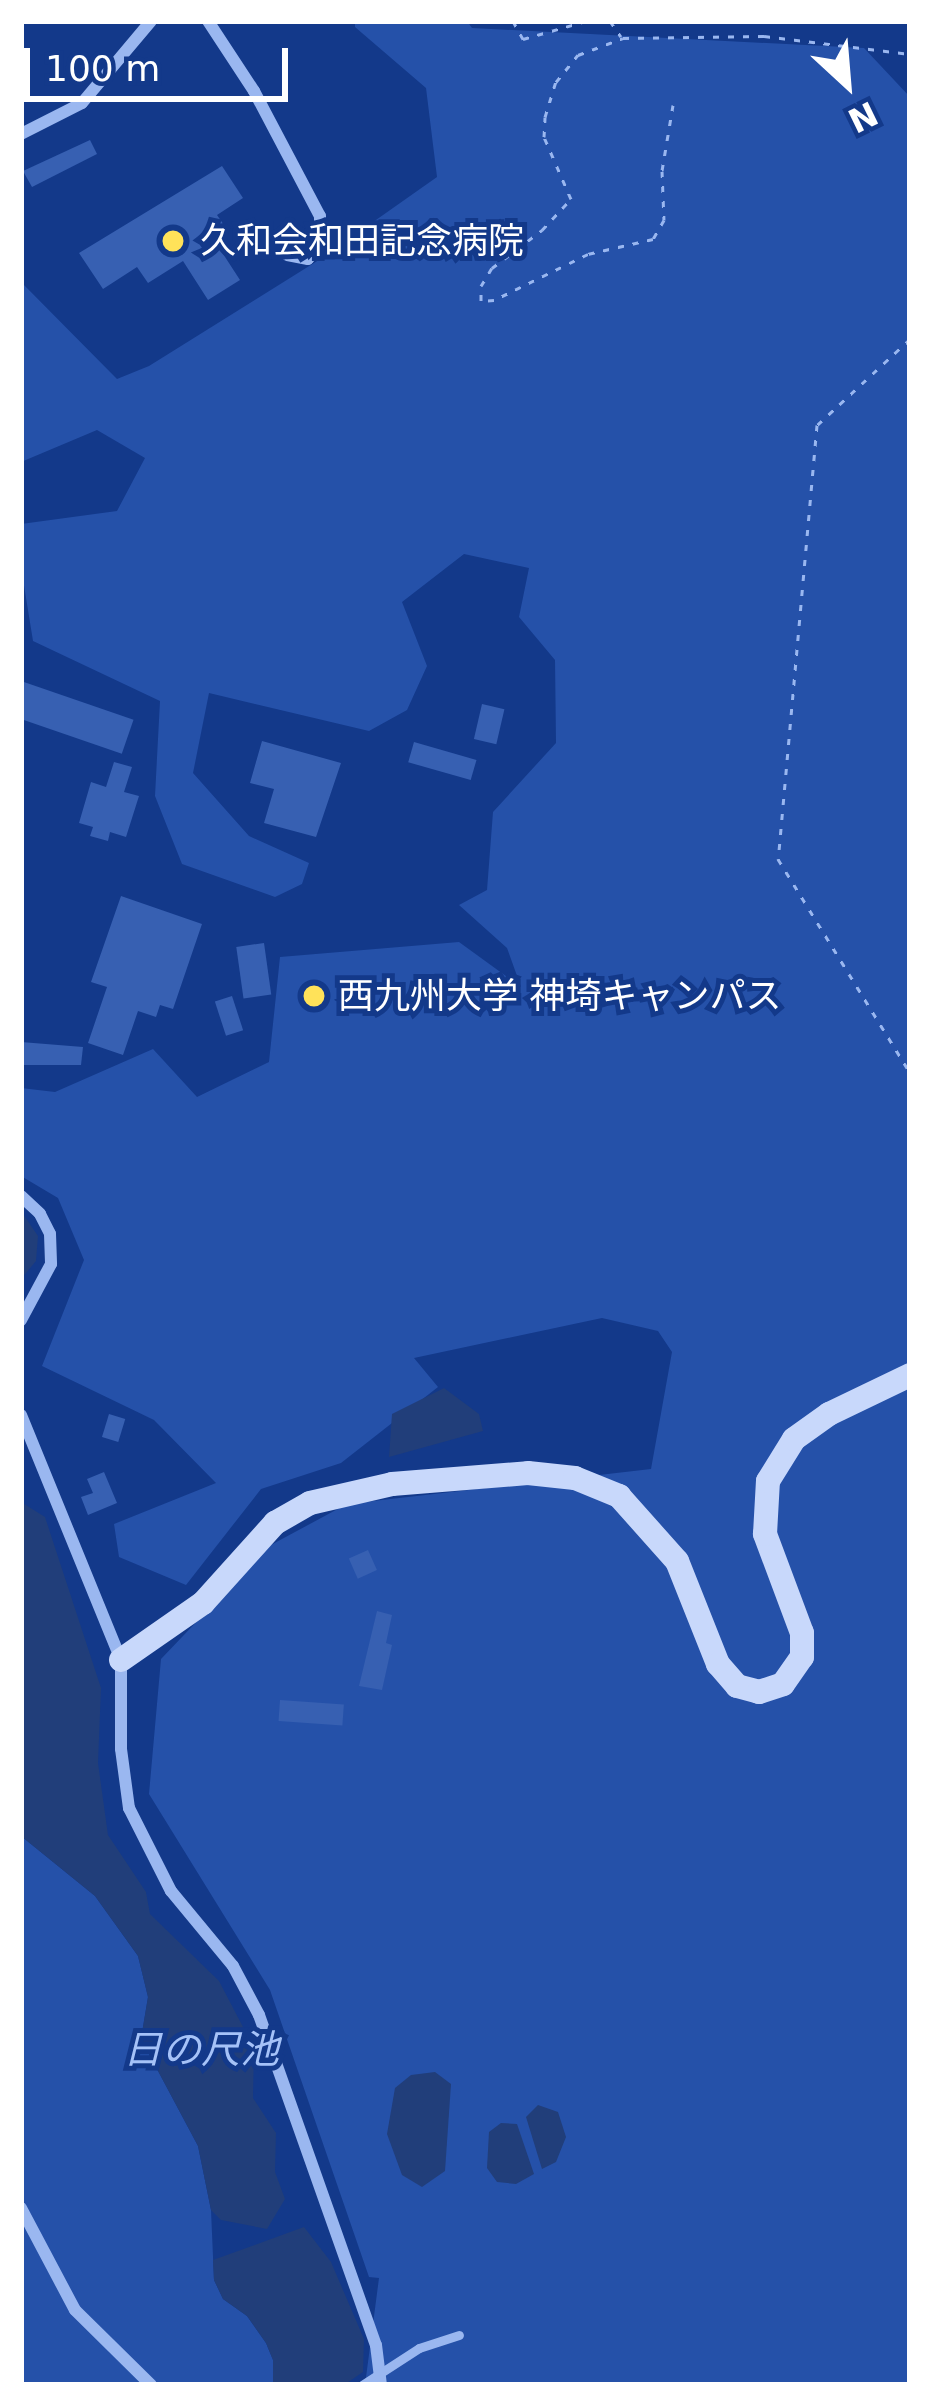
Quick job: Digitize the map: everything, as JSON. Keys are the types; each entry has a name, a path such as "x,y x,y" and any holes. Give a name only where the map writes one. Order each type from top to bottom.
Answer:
{"street":[{"path":"21,134 82,103 151,21"},
{"path":"208,21 254,92 320,216 320,244 308,260 287,255"},
{"path":"21,1196 40,1214 50,1234 51,1264 21,1320"},
{"path":"121,1660 177,1624 274,1523 310,1503 392,1484 528,1473 575,1478 620,1496 677,1562 718,1664 737,1686 759,1692 783,1684 802,1657 802,1633 765,1534 768,1480 794,1439 829,1414 910,1376"},
{"path":"21,1415 121,1660 121,1749 129,1808 171,1891 233,1966 259,2015 376,2345 381,2385"},
{"path":"21,2208 75,2310 151,2385"}],"lane":[{"path":"362,2385 419,2348 459,2335"}],"path":[{"path":"513,21 524,39 586,21"},
{"path":"610,21 622,38"},
{"path":"673,105 662,170 664,220 653,239 588,254 494,300 481,301 481,286 492,268 542,230 571,199 544,137 556,82 578,55 622,38 764,35 910,55"},
{"path":"910,339 817,425 778,859 910,1073"}],"shaded area":[{"path":"355,21 467,21 472,28 864,48 910,97 910,2385 365,2385 379,2278 369,2277 270,1990 149,1794 161,1659 269,1546 347,1504 651,1469 672,1352 658,1331 602,1318 414,1358 438,1387 341,1463 261,1489 186,1585 119,1557 114,1524 216,1483 154,1420 42,1366 84,1260 58,1198 21,1176 21,1088 55,1092 153,1049 197,1097 269,1062 280,957 459,942 521,987 507,948 459,905 487,890 493,812 556,743 555,660 519,617 529,568 464,554 402,602 427,666 407,710 369,731 209,693 193,773 249,836 309,863 302,884 275,897 182,864 155,796 160,701 33,641 21,567 21,524 117,511 145,458 97,430 21,462 21,222 24,285 117,379 149,366 322,258 437,177 426,88 355,27"},
{"path":"21,1836 95,1896 138,1956 148,1997 141,2039 198,2146 211,2210 214,2280 223,2299 247,2316 266,2343 273,2360 273,2385 21,2385"}],"water":[{"path":"21,1211 38,1236 36,1261 21,1279"},
{"path":"444,1388 479,1414 483,1431 389,1457 392,1414"},
{"name":"日の尺池","path":"21,1502 45,1517 101,1688 98,1763 108,1835 146,1892 150,1914 219,1981 254,2048 253,2098 276,2133 275,2172 285,2199 267,2229 221,2220 211,2210 198,2146 141,2039 148,1997 138,1956 95,1896 21,1836"},
{"path":"435,2072 451,2084 445,2171 422,2187 402,2175 387,2134 395,2088 411,2075"},
{"path":"538,2105 558,2112 566,2137 556,2162 542,2169 526,2117"},
{"path":"501,2123 517,2124 534,2174 516,2184 497,2182 487,2168 489,2132"},
{"path":"304,2227 331,2262 364,2339 363,2372 344,2385 273,2385 273,2360 266,2343 247,2316 223,2299 214,2280 213,2260"}],"building":[{"path":"90,140 97,154 32,187 23,171"},
{"path":"222,166 243,198 217,215 228,231 214,240 240,280 208,300 183,261 148,283 137,267 103,289 79,253"},
{"path":"21,681 134,720 122,754 21,719"},
{"path":"482,704 504,709 496,744 474,739"},
{"path":"262,741 341,763 316,837 264,823 274,789 250,783"},
{"path":"414,742 476,760 471,780 408,762"},
{"path":"114,762 132,767 124,792 139,796 126,837 110,832 108,841 90,836 93,827 79,823 91,782 106,787"},
{"path":"121,896 202,924 173,1009 160,1005 156,1017 138,1011 123,1055 88,1043 107,987 91,982"},
{"path":"264,943 271,994 244,998 236,947"},
{"path":"232,996 243,1030 226,1036 215,1002"},
{"path":"21,1042 83,1047 81,1065 21,1065"},
{"path":"109,1414 125,1419 118,1442 102,1437"},
{"path":"104,1472 117,1503 88,1515 81,1497 93,1493 87,1479"},
{"path":"368,1550 377,1570 358,1579 349,1559"},
{"path":"377,1611 392,1615 386,1643 392,1645 382,1690 359,1686"},
{"path":"280,1700 344,1704 342,1725 279,1721"}],"place":[{"name":"久和会和田記念病院","path":"173,241"},
{"name":"西九州大学 神埼キャンパス","path":"314,996"}]}
